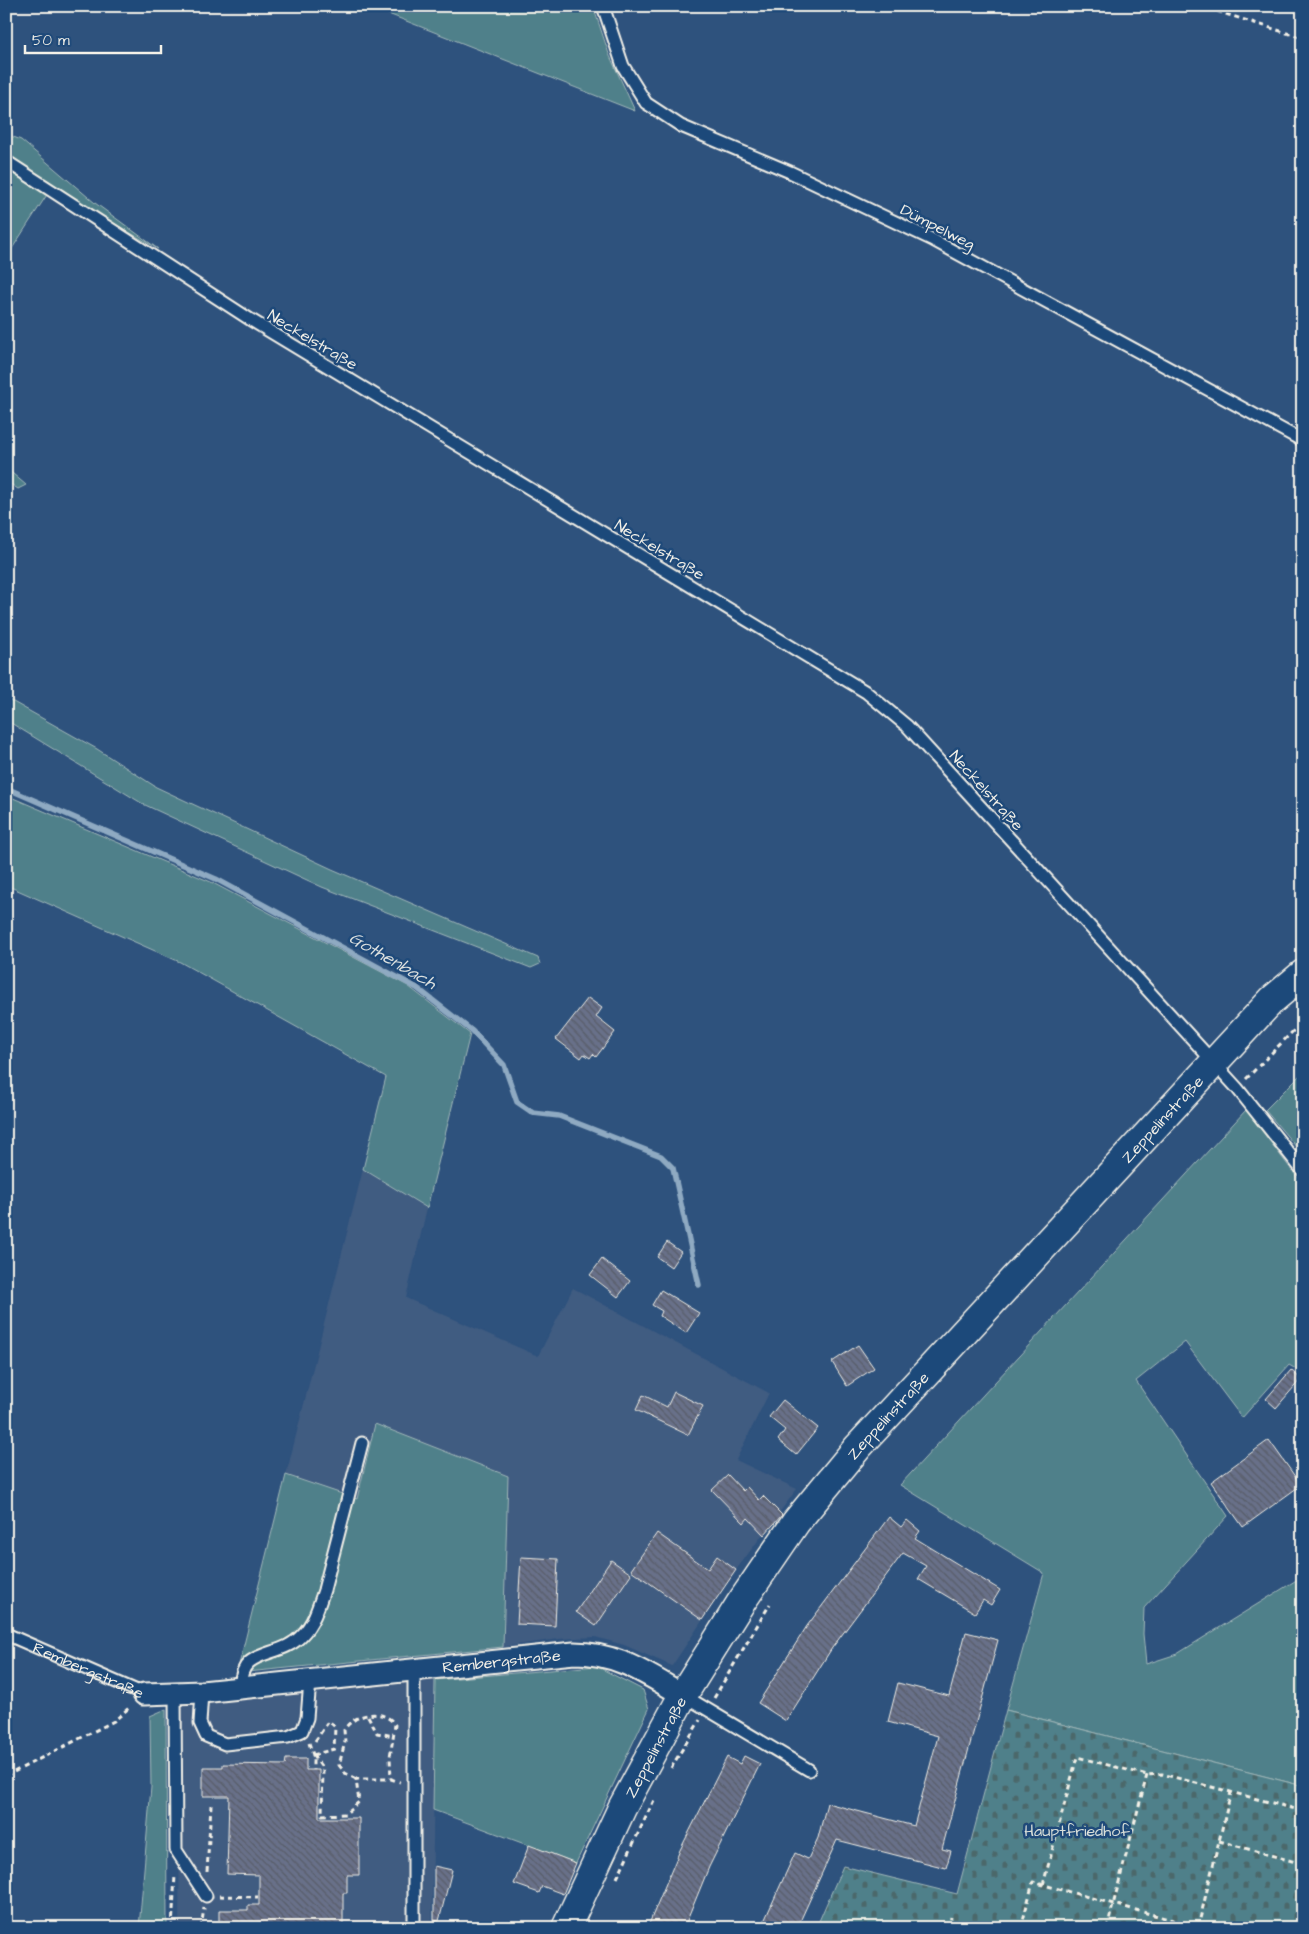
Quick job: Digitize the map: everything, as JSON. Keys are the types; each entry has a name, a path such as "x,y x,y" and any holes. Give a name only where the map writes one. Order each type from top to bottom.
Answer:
{"main road":[{"name":"Zeppelinstraße","path":"566,1928 622,1808 683,1695 740,1604 796,1522 858,1447 1272,1000 1303,974"}],"street":[{"name":"Rembergstraße","path":"144,1694 202,1692 574,1653 596,1653 625,1662 683,1695"}],"lane":[{"name":"Dümpelweg","path":"603,6 623,66 646,103 681,126 790,172 931,239 1303,440"},
{"name":"Neckelstraße","path":"6,161 251,320 866,692 907,726 1213,1064 1237,1088 1303,1171"},
{"path":"241,1688 241,1670 248,1662 294,1642 302,1636 316,1614 362,1443"},
{"name":"Rembergstraße","path":"6,1634 144,1694"},
{"path":"414,1671 414,1924"},
{"path":"202,1692 200,1723 206,1736 225,1744 288,1737 302,1731 307,1718 310,1681"},
{"path":"176,1692 176,1850 206,1896"},
{"path":"683,1695 809,1770"}],"path":[{"path":"1200,6 1303,38"},
{"path":"1237,1088 1303,1021"},
{"path":"666,1776 771,1602"},
{"path":"6,1776 114,1721 144,1694"},
{"path":"391,1779 390,1763 395,1725 391,1718 382,1715 361,1715 354,1718 344,1730 346,1742 339,1764 345,1773 356,1779 391,1779 400,1781 404,1792 415,1793"},
{"path":"368,1716 377,1732 394,1736"},
{"path":"313,1755 334,1749 335,1727 329,1721 319,1737 310,1746 313,1755 323,1769 322,1815 346,1814 359,1802 356,1779"},
{"path":"313,1755 313,1770"},
{"path":"1044,1885 1077,1757 1147,1775 1162,1774 1303,1810"},
{"path":"1107,1928 1147,1775"},
{"path":"1021,1928 1034,1882 1198,1928 1231,1792"},
{"path":"616,1880 657,1794"},
{"path":"211,1805 206,1896 258,1897"},
{"path":"1219,1841 1303,1864"},
{"path":"172,1928 176,1850"},
{"path":"949,1928 951,1917"}],"shaded area":[{"path":"363,1169 427,1208 406,1298 538,1356 573,1288 769,1393 736,1460 797,1489 736,1570 672,1666 624,1645 595,1637 559,1639 503,1647 508,1476 375,1425 357,1499 286,1475"},
{"path":"435,1675 432,1928 179,1928 181,1700"}],"green space":[{"path":"368,6 593,6 609,54 635,111"},
{"path":"6,134 21,140 95,203 158,249 52,187 6,258"},
{"path":"6,468 26,485 18,489 6,481"},
{"path":"6,698 97,749 156,787 332,869 538,958 540,964 531,968 322,887 143,804 6,720"},
{"path":"6,795 211,882 408,986 470,1034 427,1208 363,1169 386,1077 180,962 6,885"},
{"path":"1303,1072 1303,1155 1265,1110"},
{"path":"1246,1110 1303,1185 1303,1373 1289,1365 1242,1418 1185,1342 1136,1381 1228,1516 1144,1608 1143,1634 1146,1664 1177,1654 1303,1576 1303,1786 1006,1710 1044,1573 900,1485"},
{"path":"375,1424 508,1476 503,1647 237,1673 286,1475 357,1499"},
{"path":"596,1666 643,1690 649,1709 576,1863 433,1810 435,1680"},
{"path":"166,1709 167,1928 139,1928 151,1787 150,1716"},
{"name":"Hauptfriedhof","path":"1006,1710 1303,1786 1303,1928 816,1928 843,1866 957,1894"}],"building":[{"path":"588,998 602,1008 596,1017 615,1032 596,1057 593,1054 590,1058 584,1054 581,1058 556,1039"},
{"path":"667,1242 681,1252 671,1267 657,1257"},
{"path":"602,1259 630,1281 618,1297 590,1275"},
{"path":"661,1290 699,1313 686,1333 660,1316 662,1311 652,1305"},
{"path":"858,1345 874,1368 847,1386 832,1362"},
{"path":"1291,1370 1301,1379 1276,1408 1266,1399"},
{"path":"674,1392 703,1406 688,1435 636,1410 643,1395 667,1407"},
{"path":"783,1400 818,1428 796,1455 778,1440 785,1430 769,1417"},
{"path":"1269,1440 1301,1485 1243,1527 1211,1482"},
{"path":"728,1475 743,1491 747,1487 759,1500 763,1496 782,1515 764,1535 748,1518 744,1523 712,1490"},
{"path":"889,1517 901,1527 907,1520 920,1531 915,1538 1000,1590 991,1605 983,1600 975,1613 918,1579 926,1566 903,1553 832,1648 786,1721 758,1703 807,1626"},
{"path":"657,1533 708,1569 717,1556 736,1570 702,1620 631,1570"},
{"path":"521,1557 558,1559 555,1626 517,1624"},
{"path":"611,1560 631,1574 596,1626 576,1612"},
{"path":"966,1632 998,1640 942,1849 951,1851 946,1868 837,1840 797,1928 761,1928 795,1853 808,1859 818,1838 827,1803 914,1826 938,1736 888,1722 898,1683 949,1696"},
{"path":"744,1756 760,1764 709,1867 684,1928 659,1928 649,1924 680,1850 727,1757 740,1764"},
{"path":"286,1759 306,1759 306,1770 319,1770 319,1818 359,1818 359,1875 347,1875 347,1893 343,1893 343,1928 219,1928 219,1910 248,1910 248,1905 259,1905 259,1875 227,1874 229,1796 203,1796 203,1767 223,1767 223,1764 285,1765"},
{"path":"529,1845 576,1863 563,1894 542,1886 539,1893 514,1884"},
{"path":"434,1866 452,1870 439,1921 434,1920"}],"waterway":[{"name":"Gothenbach","path":"6,788 216,879 417,988 472,1031 504,1065 517,1102 533,1113 559,1116 661,1156 673,1168 699,1285"}]}
